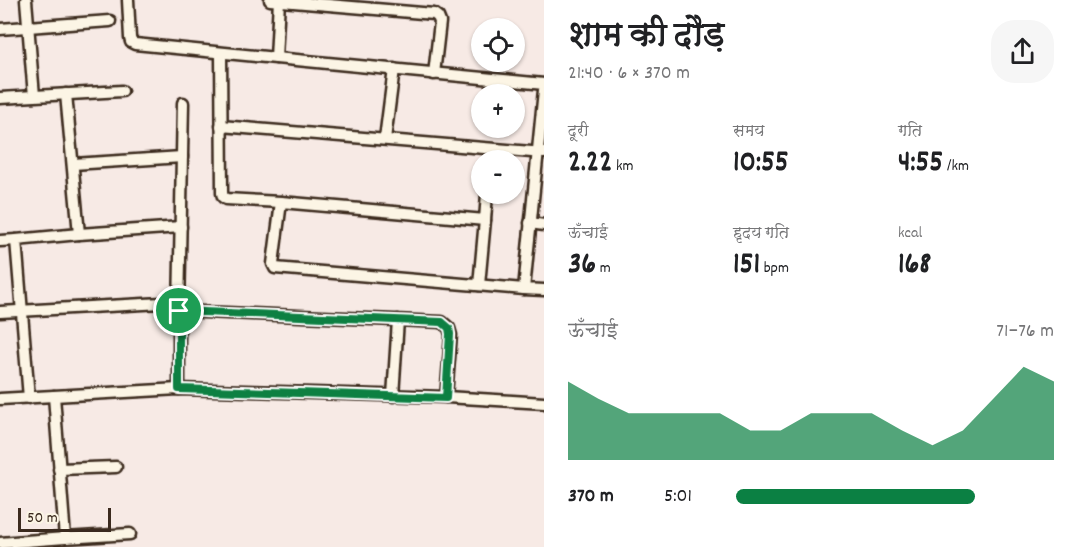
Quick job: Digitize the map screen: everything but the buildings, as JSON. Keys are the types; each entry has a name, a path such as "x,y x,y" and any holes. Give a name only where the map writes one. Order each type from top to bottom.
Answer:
{"street":[{"path":"26,0 34,96"},
{"path":"128,0 130,38 135,44 544,84"},
{"path":"276,58 276,0 434,14 440,22 434,74"},
{"path":"0,29 110,21"},
{"path":"221,53 222,193 226,200 281,202 485,220"},
{"path":"385,139 394,69"},
{"path":"524,289 530,223 541,153 544,90"},
{"path":"0,98 122,91"},
{"path":"66,94 79,234"},
{"path":"179,389 183,103"},
{"path":"221,126 541,153"},
{"path":"73,164 182,157"},
{"path":"281,202 274,268 544,290"},
{"path":"479,285 487,204"},
{"path":"530,223 544,225"},
{"path":"0,242 181,227"},
{"path":"16,240 29,398"},
{"path":"0,312 180,306 442,322 449,328 450,334 446,398"},
{"path":"393,396 398,320"},
{"path":"0,399 179,389 544,403"},
{"path":"54,396 65,538"},
{"path":"59,469 116,467"},
{"path":"0,543 15,545 65,538 130,534"}],"route":[{"path":"179,311 442,322 449,328 450,334 446,398 179,389 179,311"}]}
